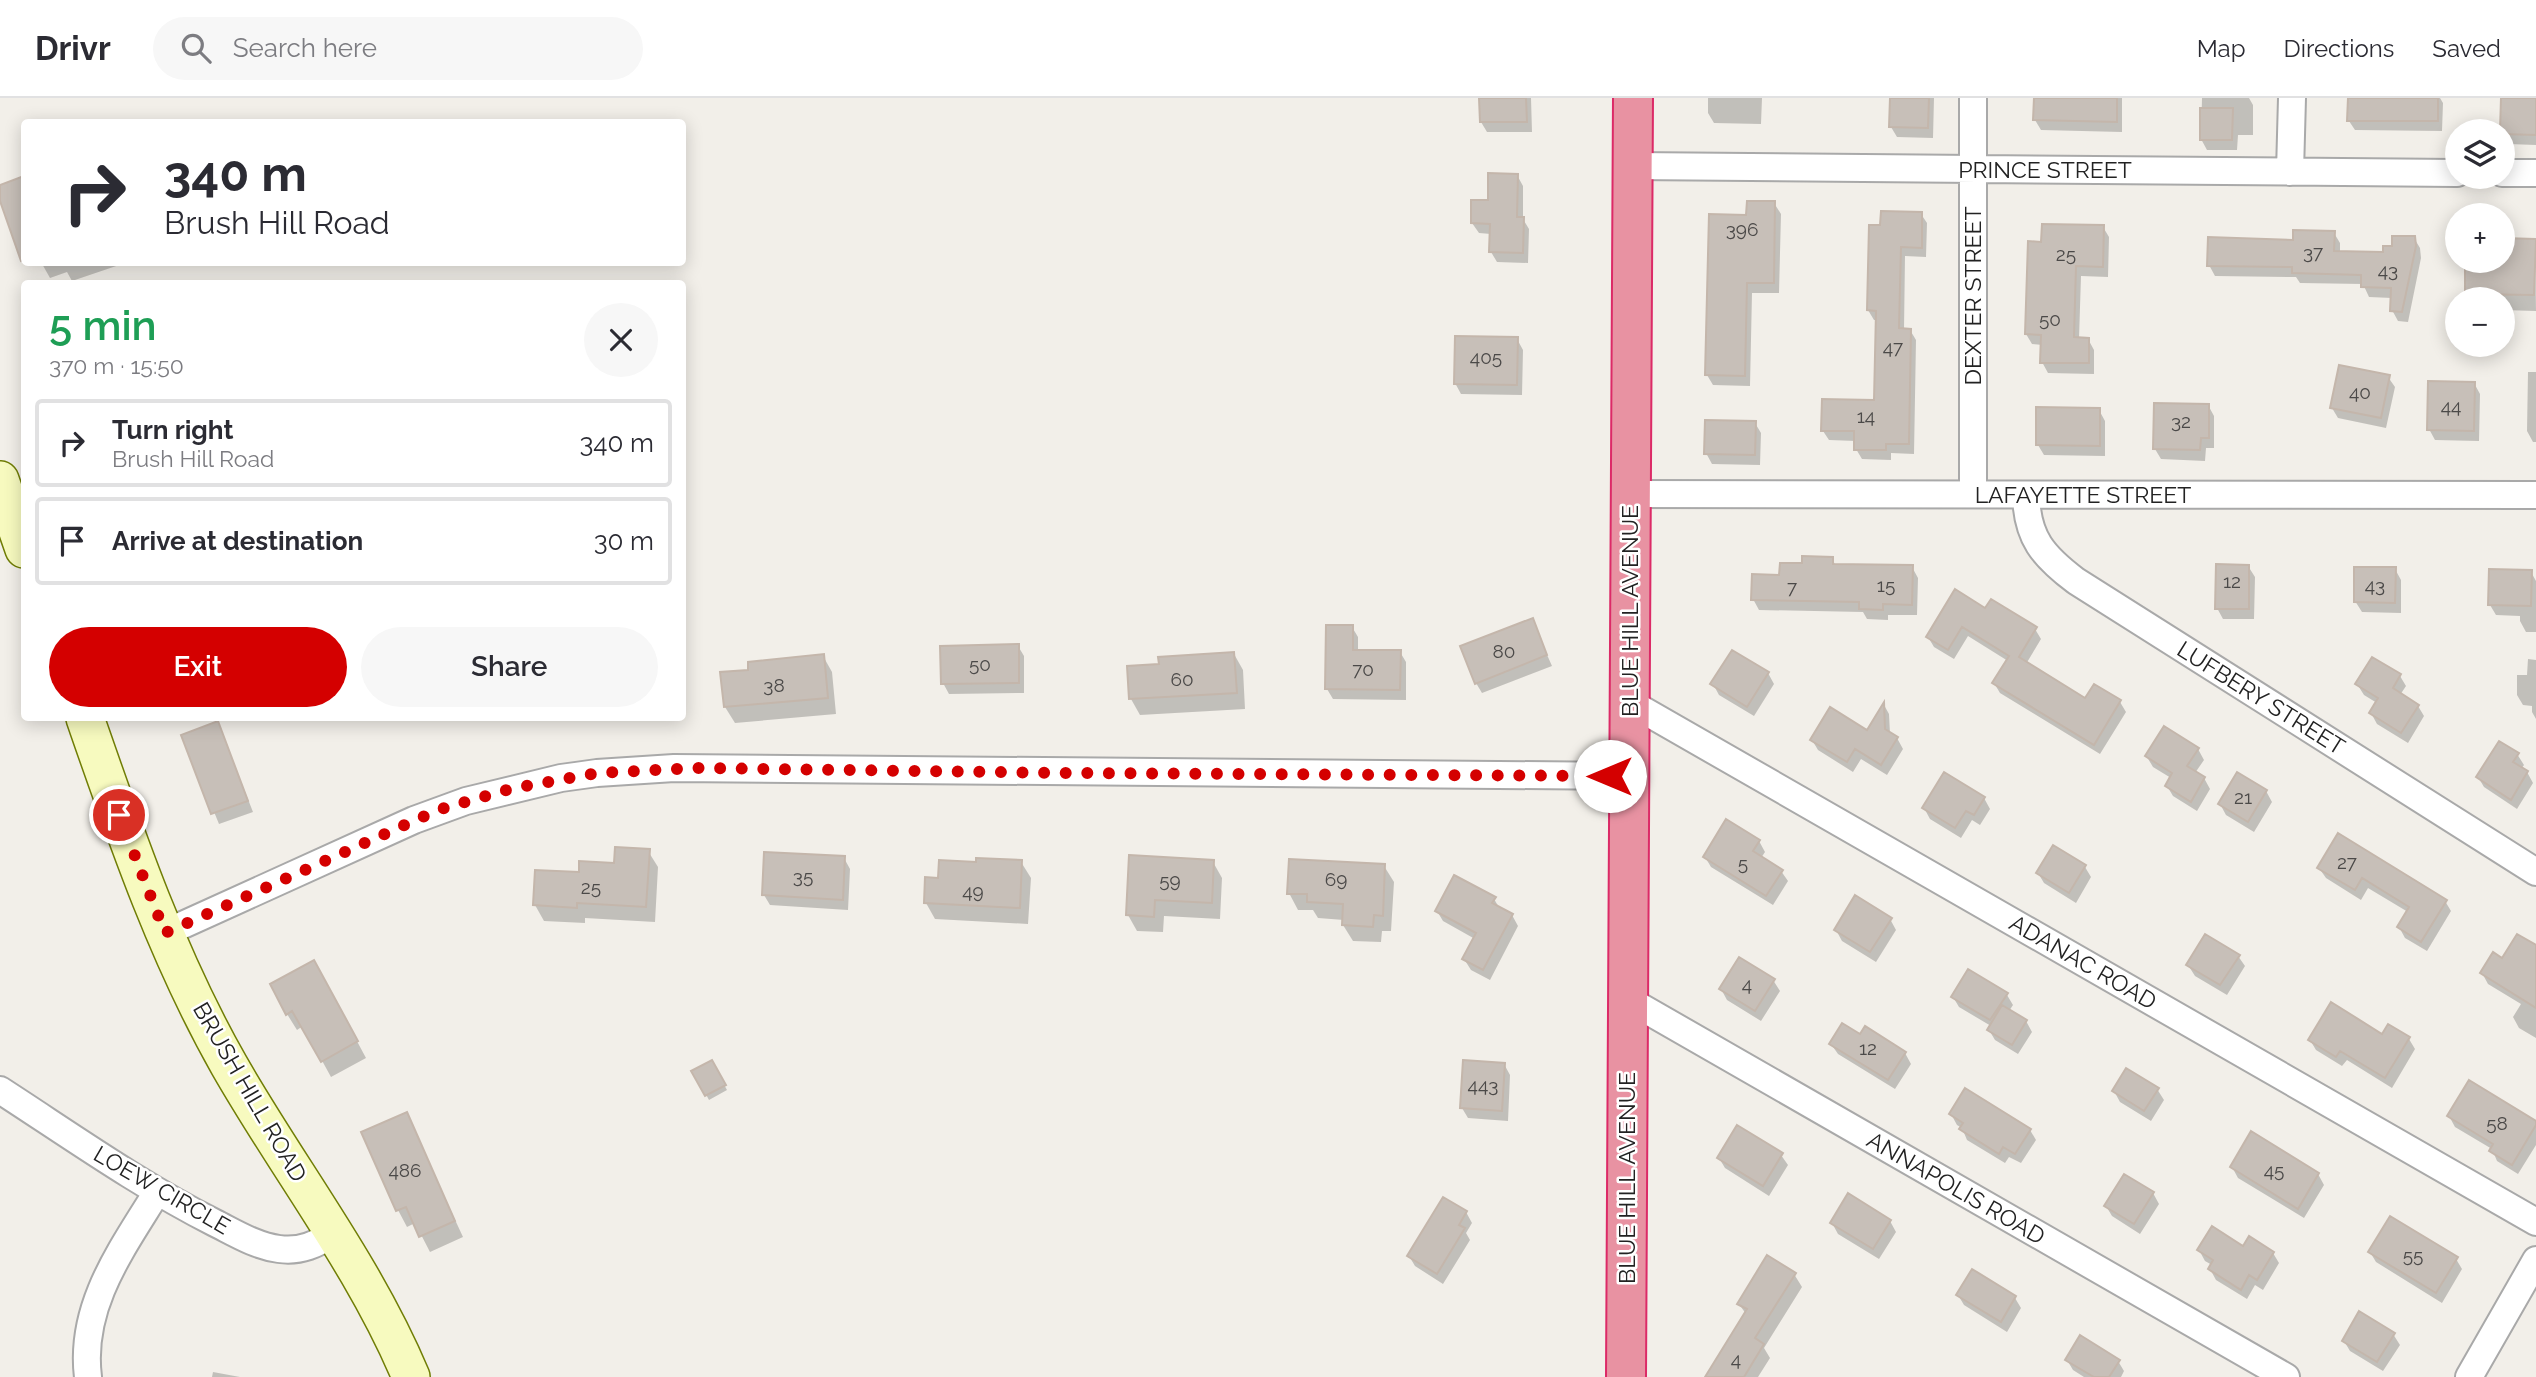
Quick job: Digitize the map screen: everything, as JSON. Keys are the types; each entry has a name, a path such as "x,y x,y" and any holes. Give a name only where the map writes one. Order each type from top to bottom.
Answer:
{"highway":[{"name":"BLUE HILL AVENUE","path":"1626,1377 1633,98"}],"street":[{"name":"DEXTER STREET","path":"1973,98 1973,494"},
{"path":"2291,172 2292,98"},
{"name":"PRINCE STREET","path":"1632,166 2445,173"},
{"path":"2515,173 2536,173"},
{"path":"0,480 21,540"},
{"name":"LAFAYETTE STREET","path":"1630,495 2536,495"},
{"name":"LUFBERY STREET","path":"2026,495 2028,520 2038,545 2048,558 2069,576 2536,872"},
{"name":"ADANAC ROAD","path":"1629,702 2536,1222"},
{"name":"BRUSH HILL ROAD","path":"86,721 136,863 165,933 228,1063 370,1291 411,1377"},
{"path":"165,933 438,810 527,785 597,773 696,768 1629,776"},
{"name":"ANNAPOLIS ROAD","path":"1627,999 2286,1377"},
{"name":"LOEW CIRCLE","path":"0,1090 157,1192 241,1236 267,1247 297,1250 309,1247 334,1233"},
{"path":"88,1377 89,1327 101,1290 108,1272 157,1192"},
{"path":"2469,1377 2536,1260"}],"building":[{"path":"1479,98 1526,98 1527,122 1480,122"},
{"path":"1890,98 1929,98 1928,128 1889,127"},
{"path":"2034,98 2117,98 2117,122 2033,120"},
{"path":"2348,98 2438,98 2438,121 2347,121"},
{"path":"2501,98 2536,98 2536,135 2515,134 2515,119 2500,119"},
{"path":"2200,108 2233,108 2232,140 2200,140"},
{"path":"1488,173 1518,174 1517,217 1524,217 1523,253 1489,252 1490,224 1471,223 1471,200 1488,200"},
{"path":"21,177 21,261 0,201 0,185"},
{"path":"1747,201 1775,201 1774,283 1747,283 1745,376 1705,375 1709,214 1746,215"},
{"path":"1881,211 1922,212 1922,248 1901,247 1899,328 1911,329 1909,444 1886,444 1886,450 1854,450 1854,431 1821,431 1822,399 1874,400 1876,311 1867,310 1869,225 1880,225"},
{"path":"2042,224 2104,225 2103,267 2076,266 2074,337 2089,338 2089,363 2040,363 2041,335 2025,334 2028,241 2041,242"},
{"path":"2293,230 2335,231 2334,251 2383,252 2383,246 2392,246 2392,236 2415,236 2416,246 2402,312 2390,311 2391,288 2361,287 2361,275 2292,273 2292,267 2207,266 2208,237 2293,240"},
{"path":"2515,238 2536,239 2534,295 2515,295 2515,287 2465,287 2465,273 2515,273"},
{"path":"1455,336 1518,337 1517,385 1454,384"},
{"path":"2339,365 2390,375 2381,418 2330,408"},
{"path":"2428,381 2475,382 2474,431 2427,430"},
{"path":"2154,403 2209,404 2209,438 2201,438 2200,450 2153,449"},
{"path":"2036,407 2100,408 2100,446 2036,445"},
{"path":"1705,420 1756,421 1755,455 1704,454"},
{"path":"1802,556 1833,557 1833,564 1913,565 1912,605 1883,604 1883,610 1859,609 1859,602 1751,600 1752,574 1779,575 1780,563 1802,563"},
{"path":"2216,564 2249,565 2249,609 2215,609"},
{"path":"2354,567 2396,567 2395,603 2354,602"},
{"path":"2489,569 2532,570 2531,606 2488,605"},
{"path":"1955,589 1985,608 1991,599 2037,627 2019,657 2085,698 2094,684 2121,700 2094,745 1992,683 2009,656 1962,627 1948,650 1926,637"},
{"path":"1533,618 1547,655 1475,684 1460,646"},
{"path":"1326,625 1353,625 1353,650 1401,650 1400,690 1325,689"},
{"path":"1019,644 1019,683 941,684 940,646"},
{"path":"1732,650 1769,672 1747,707 1710,684"},
{"path":"1234,652 1237,693 1129,699 1127,666 1159,664 1158,657"},
{"path":"824,654 828,698 724,707 720,672 748,670 748,662"},
{"path":"2372,657 2401,674 2393,688 2419,705 2401,733 2369,713 2378,698 2355,684"},
{"path":"1884,702 1885,729 1898,737 1881,765 1855,749 1847,762 1810,740 1830,707 1867,730"},
{"path":"218,721 248,801 211,814 181,735"},
{"path":"2164,726 2199,748 2187,766 2205,777 2191,802 2165,786 2172,773 2145,756"},
{"path":"2499,741 2519,753 2513,762 2528,771 2511,800 2476,777"},
{"path":"1944,772 1985,797 1974,815 1966,811 1955,828 1922,808"},
{"path":"2237,772 2267,790 2248,822 2218,804"},
{"path":"1726,819 1760,840 1753,851 1783,870 1766,896 1703,857"},
{"path":"2338,833 2447,900 2421,942 2397,927 2409,907 2362,878 2355,890 2317,868"},
{"path":"2053,845 2086,865 2069,893 2036,873"},
{"path":"615,847 650,849 646,907 577,903 577,908 533,905 535,870 579,872 579,861 614,863"},
{"path":"764,852 845,856 843,900 762,895"},
{"path":"1129,855 1214,860 1212,903 1155,900 1154,917 1126,915"},
{"path":"976,858 1022,860 1020,908 924,903 925,877 938,878 939,860 976,862"},
{"path":"1289,859 1385,864 1383,916 1374,915 1373,927 1342,925 1343,904 1307,902 1307,894 1287,894"},
{"path":"1454,875 1496,897 1492,903 1513,914 1483,970 1462,959 1476,933 1435,911"},
{"path":"1855,895 1892,918 1870,952 1834,930"},
{"path":"2205,934 2240,955 2220,985 2186,965"},
{"path":"2517,934 2536,945 2536,1008 2480,973 2493,952 2502,958"},
{"path":"1739,957 1775,979 1755,1011 1719,989"},
{"path":"314,960 358,1041 321,1062 292,1011 286,1015 270,984"},
{"path":"1968,969 2008,993 1990,1020 1951,997"},
{"path":"2331,1002 2382,1034 2388,1024 2410,1037 2385,1078 2340,1051 2336,1057 2308,1040"},
{"path":"2002,1005 2027,1020 2012,1045 1987,1030"},
{"path":"1842,1023 1860,1034 1865,1026 1906,1052 1888,1080 1829,1044"},
{"path":"712,1060 726,1085 705,1096 691,1071"},
{"path":"1463,1060 1505,1063 1502,1111 1460,1108"},
{"path":"2126,1068 2159,1088 2144,1111 2112,1091"},
{"path":"2469,1080 2536,1121 2512,1165 2489,1151 2493,1144 2447,1116"},
{"path":"1965,1088 2031,1129 2015,1154 2003,1147 1999,1154 1959,1129 1963,1123 1949,1114"},
{"path":"407,1112 455,1221 419,1237 406,1207 396,1211 361,1132"},
{"path":"1737,1125 1783,1153 1763,1186 1717,1158"},
{"path":"2251,1131 2319,1173 2298,1209 2230,1167"},
{"path":"2124,1174 2154,1192 2134,1224 2104,1206"},
{"path":"1848,1193 1891,1220 1873,1249 1830,1223"},
{"path":"1443,1197 1467,1211 1459,1225 1465,1228 1437,1274 1407,1256"},
{"path":"2390,1216 2458,1257 2436,1293 2368,1252"},
{"path":"2212,1226 2243,1246 2249,1236 2274,1252 2257,1280 2249,1275 2241,1290 2208,1269 2213,1260 2197,1250"},
{"path":"1767,1255 1796,1273 1755,1338 1764,1344 1744,1377 1705,1377 1747,1309 1737,1304"},
{"path":"1972,1269 2016,1296 2001,1322 1956,1295"},
{"path":"2359,1311 2395,1333 2377,1362 2342,1341"},
{"path":"2080,1335 2120,1360 2109,1377 2094,1377 2065,1360"}],"route":[{"path":"119,815 165,933 438,810 510,789 597,773 696,768 1610,776"}]}
